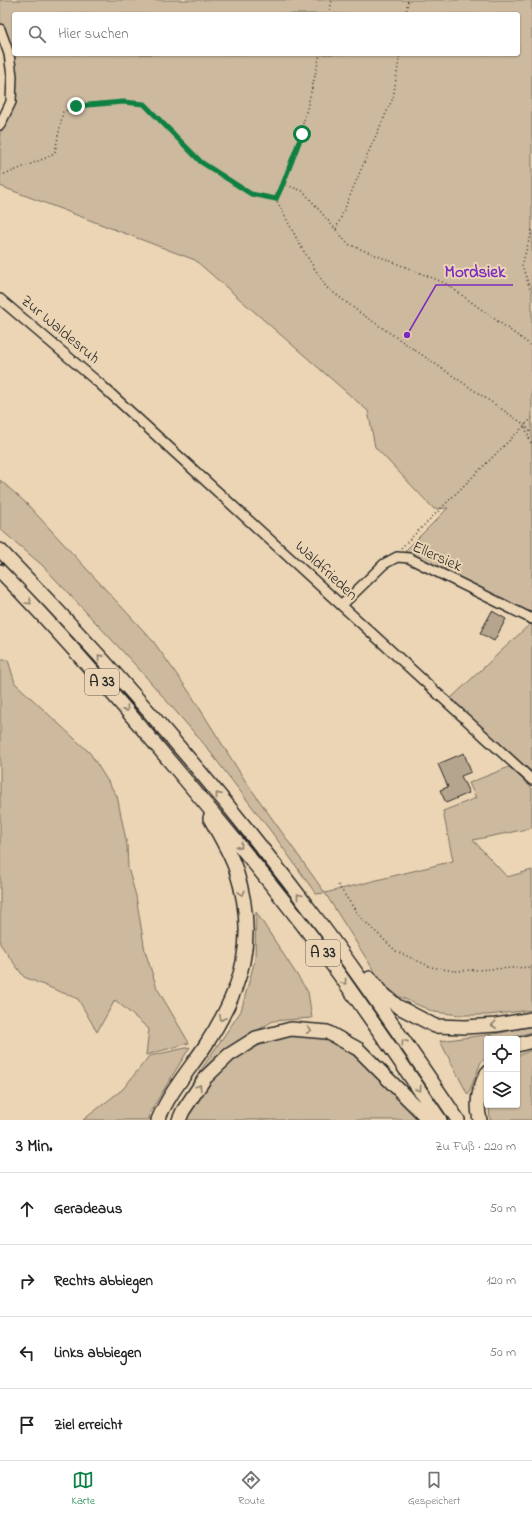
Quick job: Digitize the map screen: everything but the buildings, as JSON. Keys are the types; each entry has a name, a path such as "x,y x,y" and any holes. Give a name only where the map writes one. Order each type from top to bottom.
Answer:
{"highway":[{"name":"A 33","path":"0,550 78,632 180,748 253,837 323,927 458,1120"},
{"name":"A 33","path":"0,571 67,642 133,716 242,847 311,936 377,1027 440,1120"},
{"path":"158,1120 167,1101 219,1026 230,1004 240,978 245,955 246,915 236,869 197,794"},
{"path":"323,927 340,938 379,990 397,1006 436,1026 480,1026 532,1019"},
{"path":"179,1120 183,1111 205,1078 228,1055 256,1038 291,1029 327,1032 358,1049 429,1120"},
{"path":"520,1044 532,1041"},
{"path":"480,1120 477,1109 481,1083 484,1078"}],"street":[{"path":"0,29 9,54 12,76 11,102 0,125"},
{"name":"Zur Waldesruh","path":"0,299 100,384"},
{"name":"Waldfrieden","path":"100,384 532,780"},
{"name":"Ellersiek","path":"342,605 384,564 397,557 409,558 532,619"}],"path":[{"path":"329,12 332,0"},
{"path":"406,12 408,0"},
{"path":"276,199 302,134 320,56"},
{"path":"336,229 393,98 400,56"},
{"path":"0,174 6,174 48,158 55,152 63,112 76,106 123,102 144,104 201,162 251,194 276,199"},
{"path":"283,184 303,191 348,244 444,283 532,346"},
{"path":"276,199 300,245 326,287 525,425 532,434"},
{"path":"532,230 522,265 532,291"},
{"path":"397,557 398,550 532,418"},
{"path":"525,425 532,446"},
{"path":"338,885 360,917 396,951 431,967 454,971 532,967"}],"shaded area":[{"path":"0,0 532,0 532,613 405,551 448,508 434,509 375,447 368,411 195,260 0,186 0,125 11,102 12,76 0,29"},
{"path":"0,480 27,504 153,641 190,693 244,779 325,893 316,894 276,838 204,744 139,669 43,566 0,529"},
{"path":"530,624 532,625 532,772 450,699"},
{"path":"0,660 8,660 15,683 90,753 117,796 127,845 128,868 136,896 145,951 157,988 189,1043 146,1055 149,1029 115,1000 97,1032 78,999 24,977 0,944"},
{"path":"509,767 532,788 532,828 473,840 507,877 532,870 532,1010 488,1015 460,1015 434,1012 400,997 383,985 325,893 453,861 443,811 476,798 469,783"},
{"path":"256,912 308,992 312,1018 273,1021 220,1053 198,1074 241,1011 255,960"},
{"path":"532,1026 532,1032 518,1036 484,1036 484,1060 481,1062 468,1095 440,1041 500,1033"},
{"path":"291,1036 320,1038 337,1045 350,1053 389,1086 420,1120 186,1120 199,1097 207,1087 236,1059 258,1046"},
{"path":"190,1047 150,1112 149,1120 83,1120 123,1089 149,1056"},
{"path":"532,1050 532,1120 490,1120 489,1108 520,1108 520,1055"}],"place":[{"name":"Mordsiek","path":"407,335"}],"route":[{"path":"76,106 123,102 144,104 201,162 251,194 276,199 302,134"}]}
